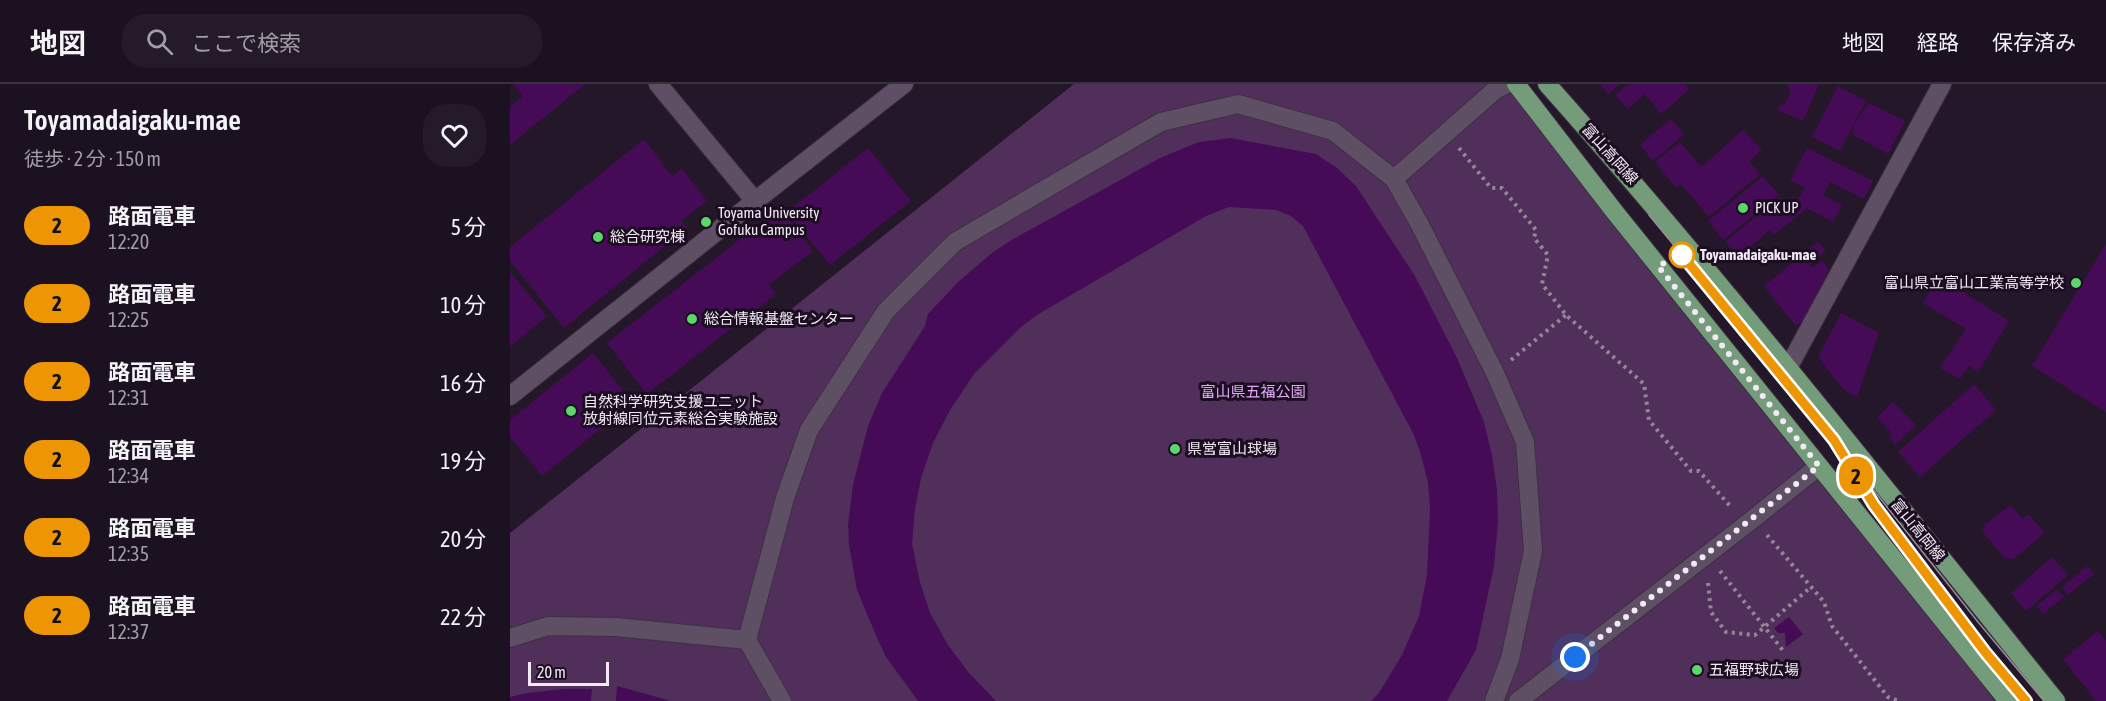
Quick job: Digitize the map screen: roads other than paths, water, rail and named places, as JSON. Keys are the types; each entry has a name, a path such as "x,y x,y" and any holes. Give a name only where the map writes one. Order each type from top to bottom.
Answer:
{"main road":[{"name":"富山高岡線","path":"1516,84 1614,211 2008,701"},
{"name":"富山高岡線","path":"1547,84 1640,188 2056,701"}],"street":[{"path":"658,84 755,201"},
{"path":"510,396 904,84"},
{"path":"1394,179 1495,90 1507,84"},
{"path":"1788,368 1942,84"},
{"path":"782,701 747,640 784,498 809,430 886,311 955,242 1161,122 1238,104 1334,131 1394,179 1419,223 1495,373 1525,442 1533,551 1510,659 1494,701"},
{"path":"1518,701 1819,466"},
{"path":"510,638 548,626 616,627 747,640"}],"tram line":[{"path":"1649,215 2044,701"},
{"name":"2","path":"1682,255 1834,440 1874,505 1985,652 2026,701"},
{"path":"1877,509 1985,652 2026,701"}],"place":[{"name":"PICK UP","path":"1743,208"},
{"name":"Toyama University Gofuku Campus","path":"706,222"},
{"name":"総合研究棟","path":"598,237"},
{"name":"Toyamadaigaku-mae","path":"1682,255"},
{"name":"富山県立富山工業高等学校","path":"2076,283"},
{"name":"総合情報基盤センター","path":"692,319"},
{"name":"自然科学研究支援ユニット 放射線同位元素総合実験施設","path":"571,411"},
{"name":"県営富山球場","path":"1175,449"},
{"name":"五福野球広場","path":"1697,670"}],"park label":[{"name":"富山県五福公園","path":"1253,392"}]}
